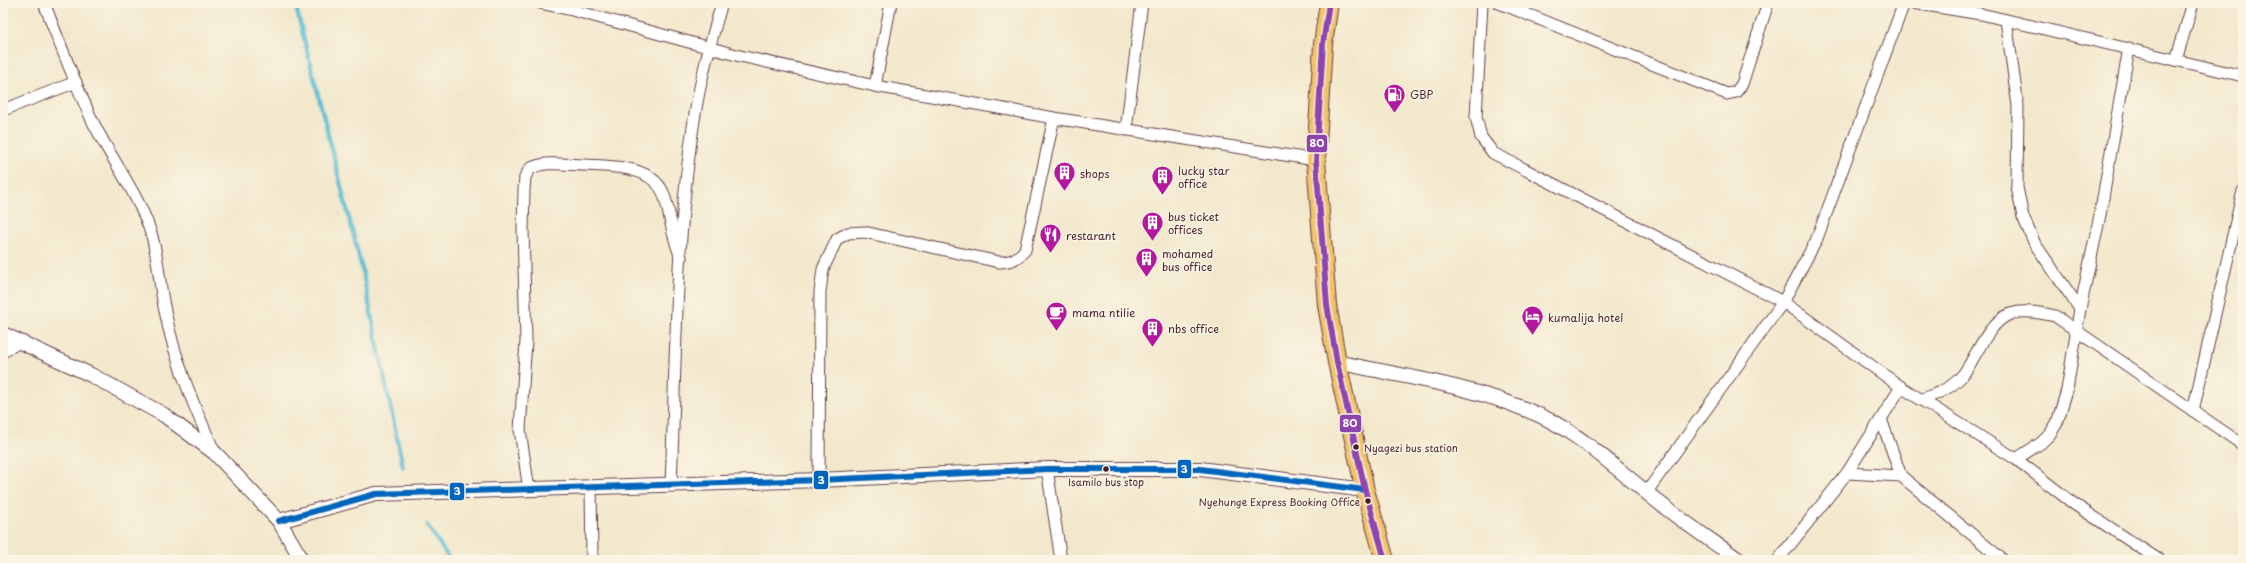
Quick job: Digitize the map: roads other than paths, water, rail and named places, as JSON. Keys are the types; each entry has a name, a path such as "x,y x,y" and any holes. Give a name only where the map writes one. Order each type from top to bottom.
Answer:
{"highway":[{"path":"1329,3 1323,44 1316,160 1327,305 1337,362 1365,490 1385,560"}],"street":[{"path":"44,3 92,119 140,204 151,234 159,267 164,310 176,359 192,401 215,453"},
{"path":"540,3 573,6 709,47 875,86 1054,118 1316,160"},
{"path":"671,485 681,257 695,114 709,47 722,3"},
{"path":"875,86 891,3"},
{"path":"1126,130 1142,3"},
{"path":"1482,3 1476,117 1481,137 1493,153 1783,302 1901,387 2016,459 2074,504 2160,560"},
{"path":"1499,3 1728,94 1736,92 1742,84 1768,3"},
{"path":"1646,493 1783,302 1816,241 1904,3"},
{"path":"1912,3 1981,14 2243,76"},
{"path":"2176,60 2193,3"},
{"path":"2006,20 2018,106 2017,187 2022,217 2035,244 2080,309"},
{"path":"2016,459 2041,443 2050,434 2057,423 2067,390 2078,331 2080,309 2100,215 2129,48"},
{"path":"3,110 76,82"},
{"path":"819,480 820,292 822,269 836,239 848,233 864,232 999,262 1009,262 1018,258 1025,250 1054,118"},
{"path":"529,490 520,430 526,341 524,198 526,177 530,169 537,165 543,164 617,166 631,169 655,181 665,197 670,228 681,257"},
{"path":"2193,411 2243,191"},
{"path":"1920,400 1937,394 1960,378 1988,333 2003,317 2027,311 2042,313 2055,316 2078,331 2243,445"},
{"path":"3,334 91,375 164,415 215,453 279,521 302,560"},
{"path":"3,352 19,342"},
{"path":"1337,362 1483,394 1528,410 1567,430 1599,451 1646,493 1739,560"},
{"path":"1778,560 1847,473 1901,387"},
{"path":"1881,419 1901,476 2003,560"},
{"path":"279,521 376,494 819,480 1047,469 1200,469 1365,490"},
{"path":"1047,469 1061,560"},
{"path":"1847,473 1901,476"},
{"path":"591,488 592,560"}],"waterway":[{"path":"295,3 361,265 403,467"},
{"path":"427,525 450,560"}],"place":[{"name":"GBP","path":"1395,114"},
{"name":"shops","path":"1065,192"},
{"name":"lucky star office","path":"1162,196"},
{"name":"bus ticket offices","path":"1152,242"},
{"name":"restarant","path":"1050,254"},
{"name":"mohamed bus office","path":"1147,278"},
{"name":"mama ntilie","path":"1056,332"},
{"name":"kumalija hotel","path":"1532,336"},
{"name":"nbs office","path":"1152,348"},
{"name":"Nyagezi bus station","path":"1356,447"},
{"name":"Isamilo bus stop","path":"1106,469"},
{"name":"Nyehunge Express Booking Office","path":"1368,501"}]}
